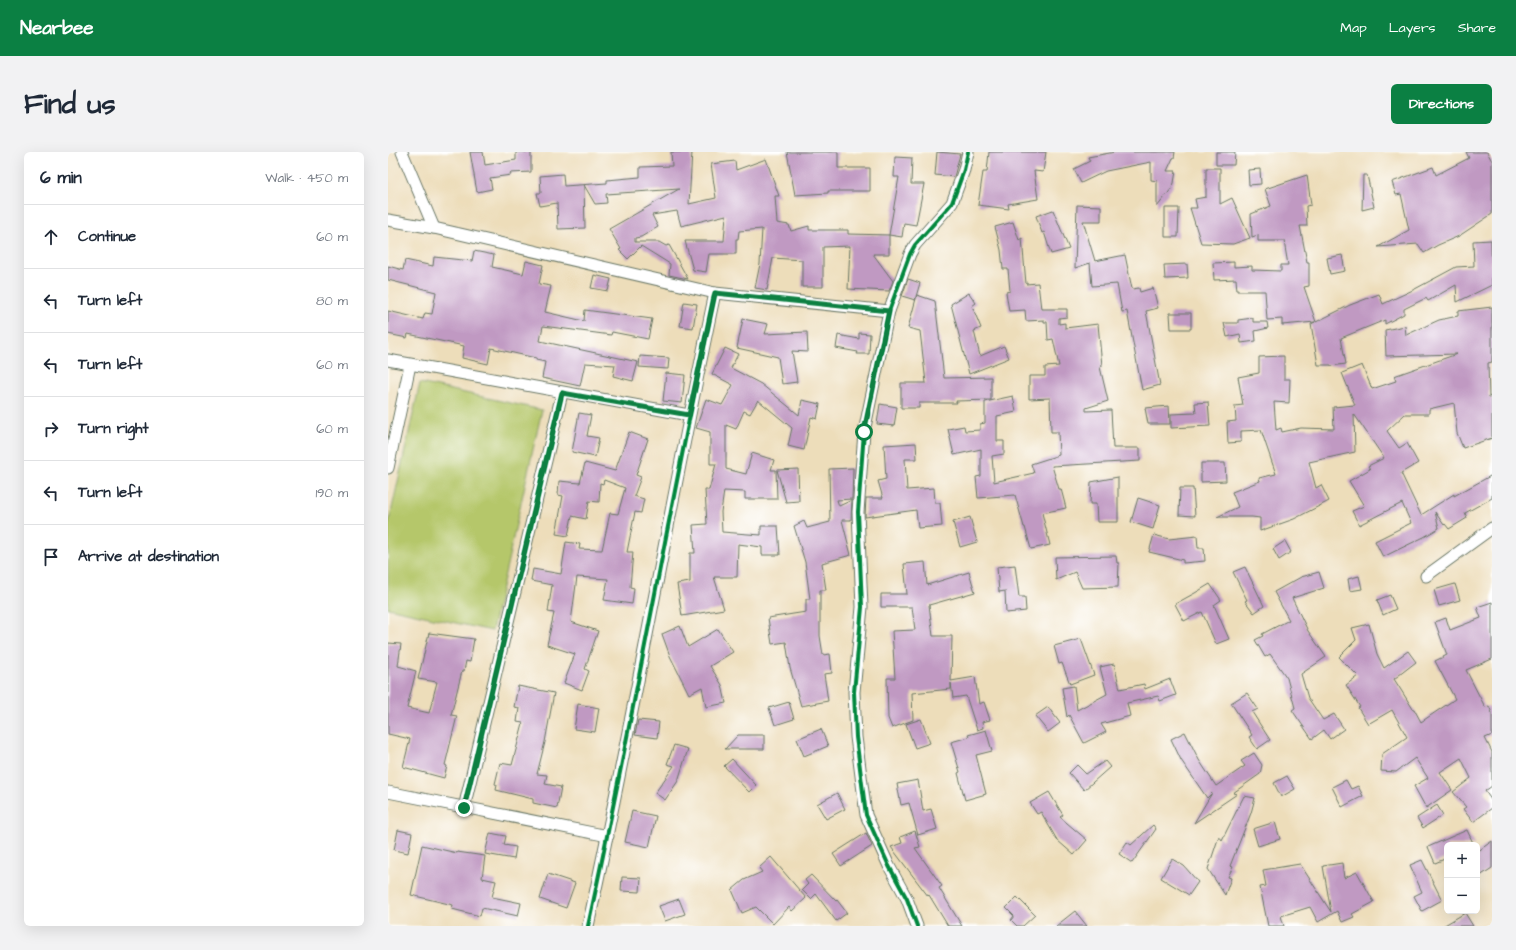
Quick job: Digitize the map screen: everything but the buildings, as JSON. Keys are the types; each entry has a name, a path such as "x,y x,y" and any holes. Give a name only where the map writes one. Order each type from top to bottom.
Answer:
{"street":[{"path":"402,152 434,228"},
{"path":"917,926 907,899 886,859 866,815 856,737 854,692 862,607 858,512 864,432 889,311 910,254 915,245 952,203 964,170 968,152"},
{"path":"388,220 434,228 715,293 889,311"},
{"path":"588,926 608,836 689,415 715,293"},
{"path":"388,360 689,415"},
{"path":"388,468 410,365"},
{"path":"464,808 562,393"},
{"path":"1426,576 1492,528"},
{"path":"388,792 608,836"}],"green space":[{"path":"420,383 542,410 492,631 388,608 388,526"}],"cycle path":[{"path":"917,926 907,899 889,866 866,815 856,737 854,692 862,607 858,512 864,432 889,311 910,254 915,245 952,203 964,170 968,152"},
{"path":"588,926 621,768 715,293"},
{"path":"464,808 562,393"}],"route":[{"path":"464,808 562,393 689,415 715,293 889,311 864,432"}]}
